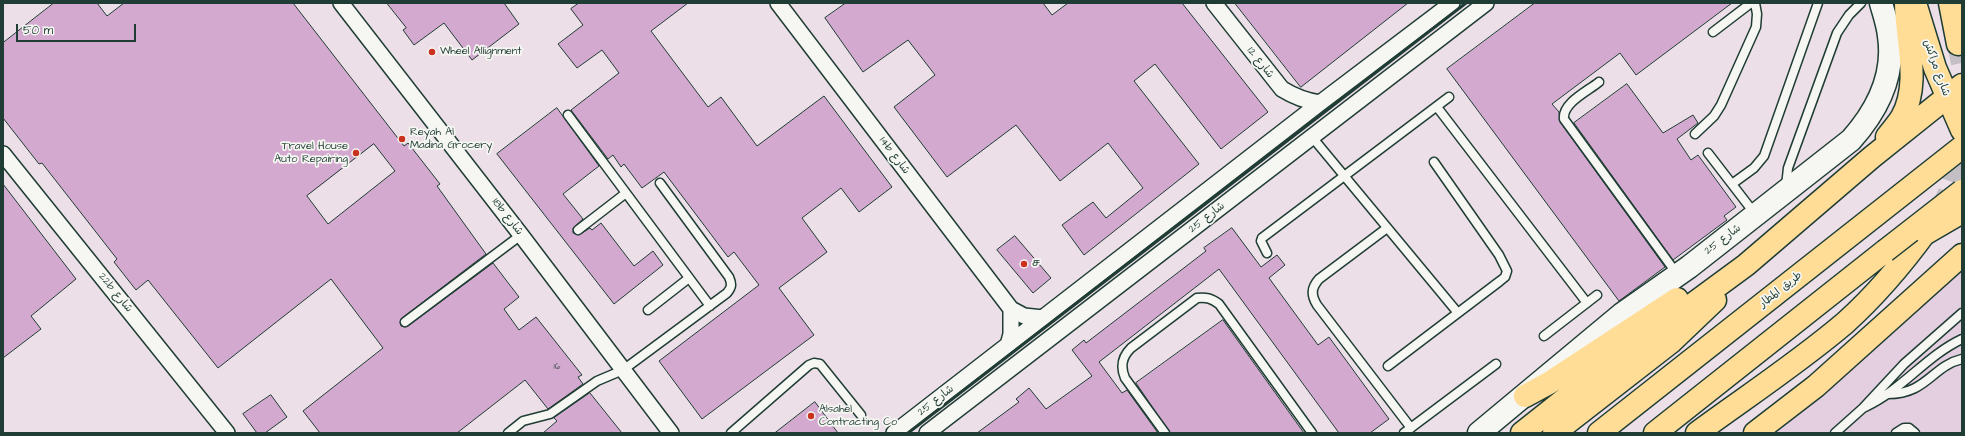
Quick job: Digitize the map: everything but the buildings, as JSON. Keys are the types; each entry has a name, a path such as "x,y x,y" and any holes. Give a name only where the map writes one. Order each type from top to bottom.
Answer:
{"main road":[{"path":"1872,157 1902,117 1911,93 1912,74 1906,25 1906,3"},
{"name":"شارع مراكش","path":"1915,3 1935,68 1954,91 1961,125"},
{"path":"1950,3 1958,44"},
{"path":"1522,433 1580,387 1711,289 1746,265 1872,157 1954,91"},
{"name":"طريق المطار","path":"1599,433 1962,147"},
{"path":"1655,433 1962,191"},
{"path":"1885,251 1927,232 1962,212"},
{"path":"1696,433 1827,338 1864,305 1897,269 1927,230"},
{"path":"1755,433 1816,386 1962,252"},
{"path":"1554,433 1671,342 1717,299 1746,265"},
{"path":"1525,396 1549,383 1665,305 1691,293 1711,289"},
{"path":"1712,433 1775,376"}],"street":[{"name":"18b شارع","path":"341,3 521,235 671,433"},
{"name":"14b شارع","path":"778,3 1011,309"},
{"name":"شارع 12","path":"1214,3 1282,89 1294,97 1306,102 1320,103"},
{"name":"شارع 25","path":"894,433 1320,103 1452,3"},
{"name":"شارع 25","path":"927,433 1486,3"},
{"name":"شارع 25","path":"1479,433 1622,314 1677,275 1785,193 1851,140 1866,123 1878,104 1888,75 1890,60 1889,37 1882,3"},
{"name":"22b شارع","path":"3,154 227,433"},
{"path":"1011,309 1024,316 1043,318"},
{"path":"1008,345 1012,322 1011,309"}],"lane":[{"path":"1713,32 1751,3"},
{"path":"1695,134 1714,116 1721,105 1756,27 1757,14 1755,3"},
{"path":"1732,184 1754,168 1764,156 1818,3"},
{"path":"1785,193 1788,168 1838,32 1849,15 1861,3"},
{"path":"1599,82 1568,106 1564,114 1564,119 1677,275"},
{"path":"1267,253 1261,242 1262,238 1449,97"},
{"path":"1437,107 1587,303"},
{"path":"568,115 710,306"},
{"path":"1312,137 1458,313"},
{"path":"1708,153 1756,215"},
{"path":"1388,366 1500,281 1505,277 1507,271 1499,255 1434,162"},
{"path":"508,433 528,419 544,417 550,414 597,381 623,370 710,306 731,288 731,282 660,183"},
{"path":"578,230 626,193"},
{"path":"1387,228 1319,279 1314,284 1312,292 1313,299 1317,305 1408,431 1496,364"},
{"path":"405,322 521,235"},
{"path":"648,310 689,278"},
{"path":"1544,336 1598,295"},
{"path":"1165,433 1125,378 1122,372 1123,359 1131,348 1197,298 1205,297 1213,299 1219,304 1312,433"},
{"path":"1835,433 1863,408 1900,368 1962,313"},
{"path":"1863,408 1888,394 1941,352 1962,339"},
{"path":"1888,394 1898,394 1916,389 1948,365 1962,359"},
{"path":"731,433 808,365 814,363 820,364 861,415"},
{"path":"1896,433 1904,428 1909,428 1916,433"}],"shaded area":[{"path":"1962,262 1962,433 1761,433"}],"tunnel":[{"path":"1958,44 1962,63"},
{"path":"1939,212 1953,182 1962,149"}],"railway":[{"path":"908,433 1466,3"}],"place":[{"name":"Wheel Allignment","path":"432,52"},
{"name":"Reyah Al Madina Grocery","path":"402,139"},
{"name":"Travel House Auto Repairing","path":"356,153"},
{"name":"ச","path":"1024,264"},
{"name":"Alsahel Contracting Co","path":"811,416"}]}
